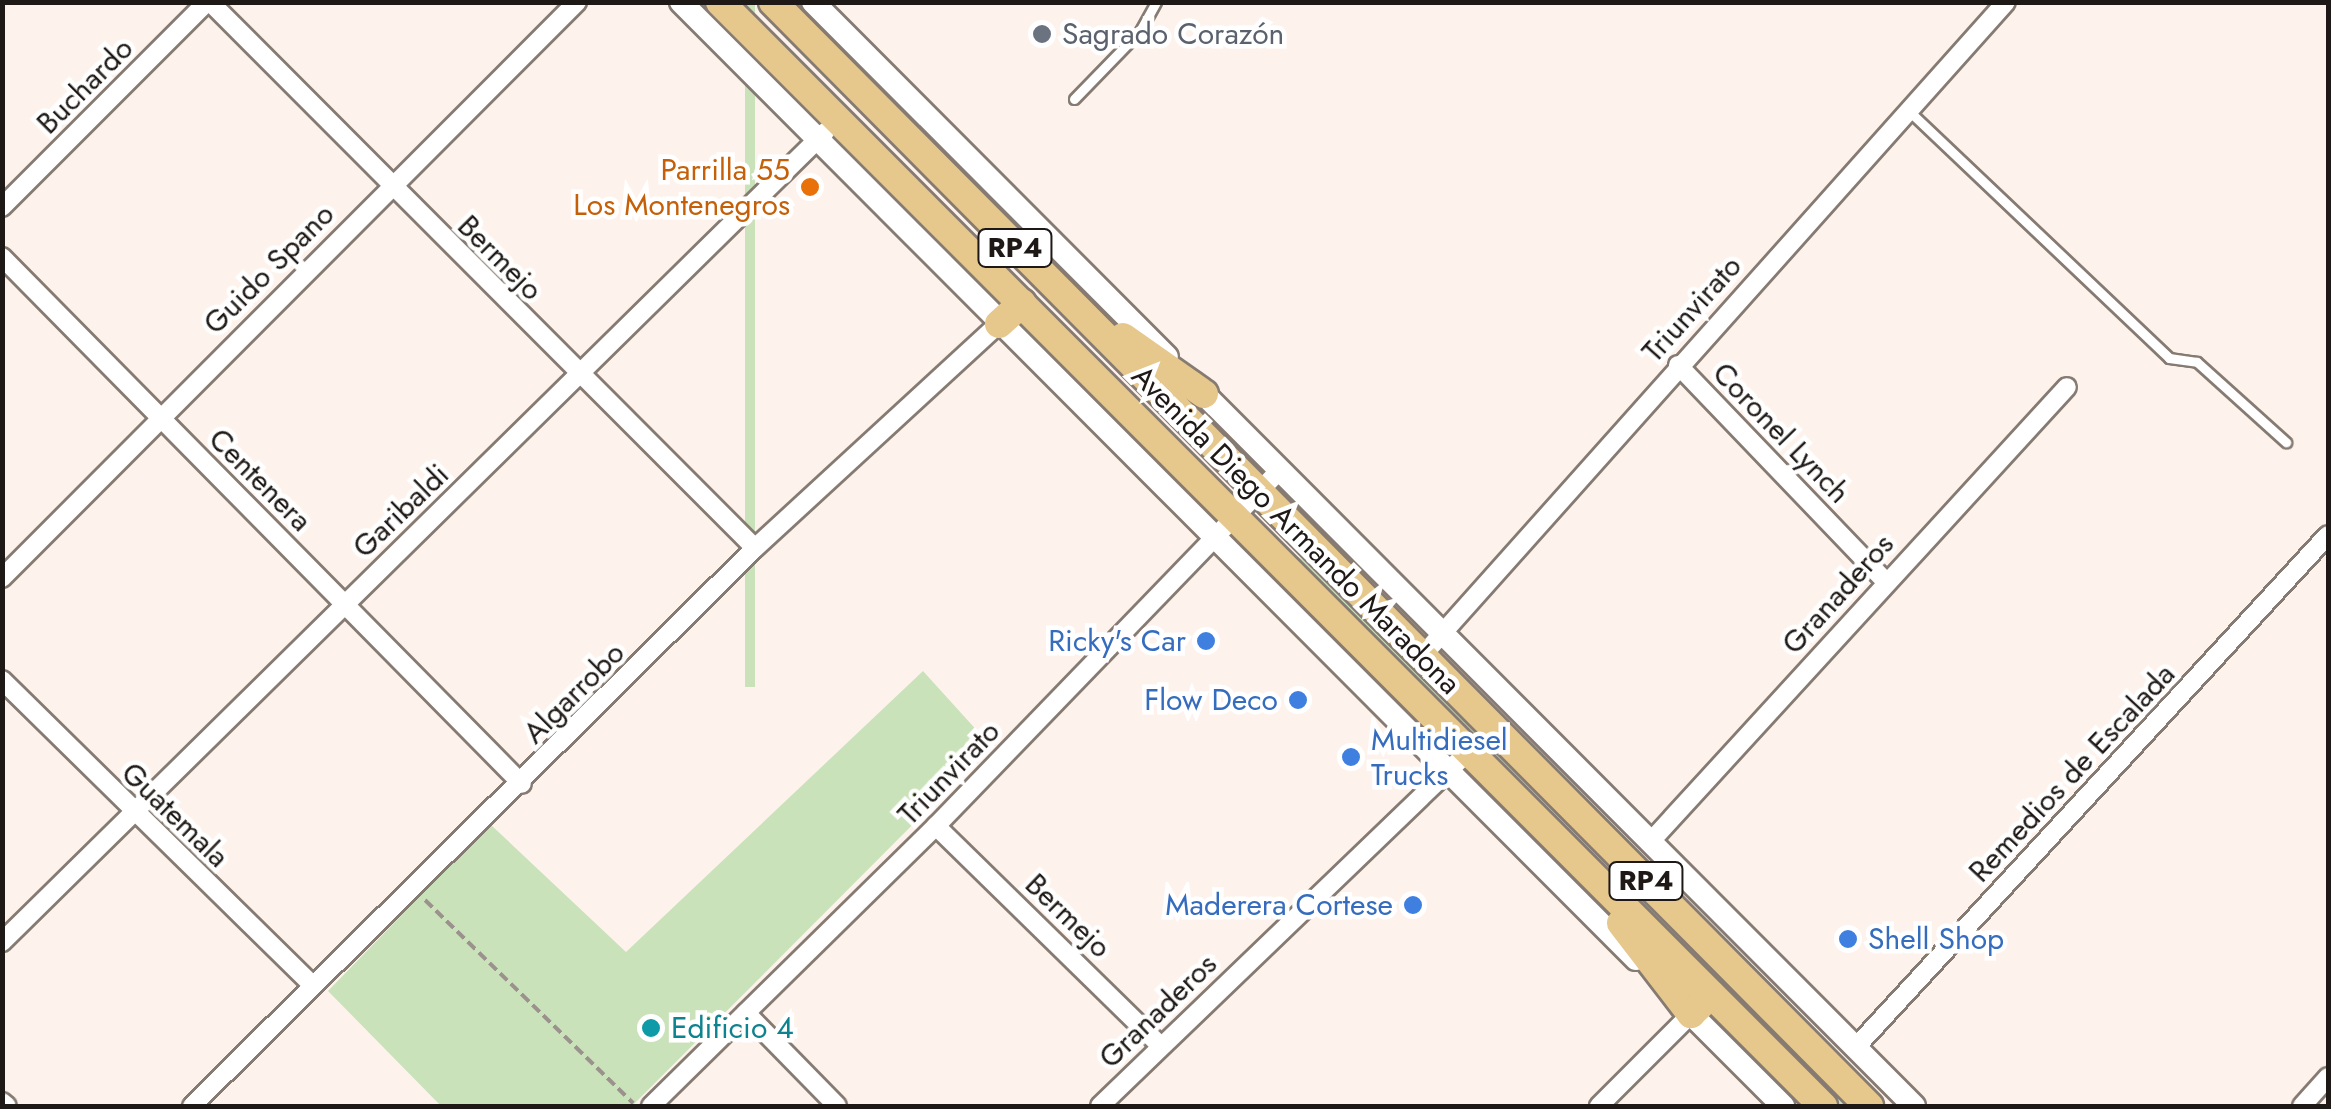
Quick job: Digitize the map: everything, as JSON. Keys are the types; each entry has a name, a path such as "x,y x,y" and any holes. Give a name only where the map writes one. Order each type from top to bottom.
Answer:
{"main road":[{"name":"Avenida Diego Armando Maradona","path":"720,2 828,128 1022,303 1540,818 1701,1005 1823,1106"},
{"name":"Avenida Diego Armando Maradona","path":"773,2 1060,293 1269,481 1432,644 1458,690 1869,1106"},
{"path":"1060,293 1204,394"},
{"path":"1000,324 1022,303"},
{"path":"1435,713 1458,690"}],"street":[{"name":"Bermejo","path":"208,2 580,377 756,548"},
{"name":"Buchardo","path":"2,207 208,2"},
{"name":"Guido Spano","path":"2,578 159,416 577,2"},
{"name":"Avenida Diego Armando Maradona","path":"680,2 828,128 1000,324 1448,770 1701,1005 1783,1106"},
{"name":"Avenida Diego Armando Maradona","path":"814,2 1204,394 1269,481"},
{"name":"Triunvirato","path":"1432,644 2006,2"},
{"name":"Garibaldi","path":"2,942 580,377 828,128"},
{"name":"Centenera","path":"2,257 522,784"},
{"name":"Algarrobo","path":"192,1106 412,886 522,784 756,548 1000,324"},
{"name":"Coronel Lynch","path":"1678,365 1886,582"},
{"name":"Granaderos","path":"1652,840 2067,386"},
{"name":"Triunvirato","path":"651,1106 936,826 1269,481"},
{"name":"Remedios de Escalada","path":"1856,1047 2322,557 2328,535"},
{"name":"Avenida Diego Armando Maradona","path":"1432,644 1652,840 1914,1106"},
{"name":"Guatemala","path":"2,680 133,814 312,986"},
{"name":"Granaderos","path":"1100,1106 1471,748"},
{"name":"Bermejo","path":"936,826 1160,1046"},
{"path":"1599,1106 1701,1005"},
{"path":"746,1013 838,1106"},
{"path":"2302,1106 2328,1076"}],"lane":[{"path":"1074,99 1140,31 1156,2"},
{"path":"1909,111 2168,358 2197,362 2286,442"}],"path":[{"path":"412,886 637,1106"}],"green space":[{"path":"745,3 755,3 755,687 745,687"},
{"path":"1287,551 1313,565 1850,1106 1841,1106"},
{"path":"923,671 991,746 632,1106 441,1106 328,991 490,824 626,952"}],"place":[{"name":"Sagrado Corazón","path":"1042,34"},
{"name":"Parrilla 55 Los Montenegros","path":"810,187"},
{"name":"Ricky's Car","path":"1206,641"},
{"name":"Flow Deco","path":"1298,700"},
{"name":"Multidiesel Trucks","path":"1351,757"},
{"name":"Maderera Cortese","path":"1413,905"},
{"name":"Shell Shop","path":"1848,939"},
{"name":"Edificio 4","path":"651,1028"}]}
